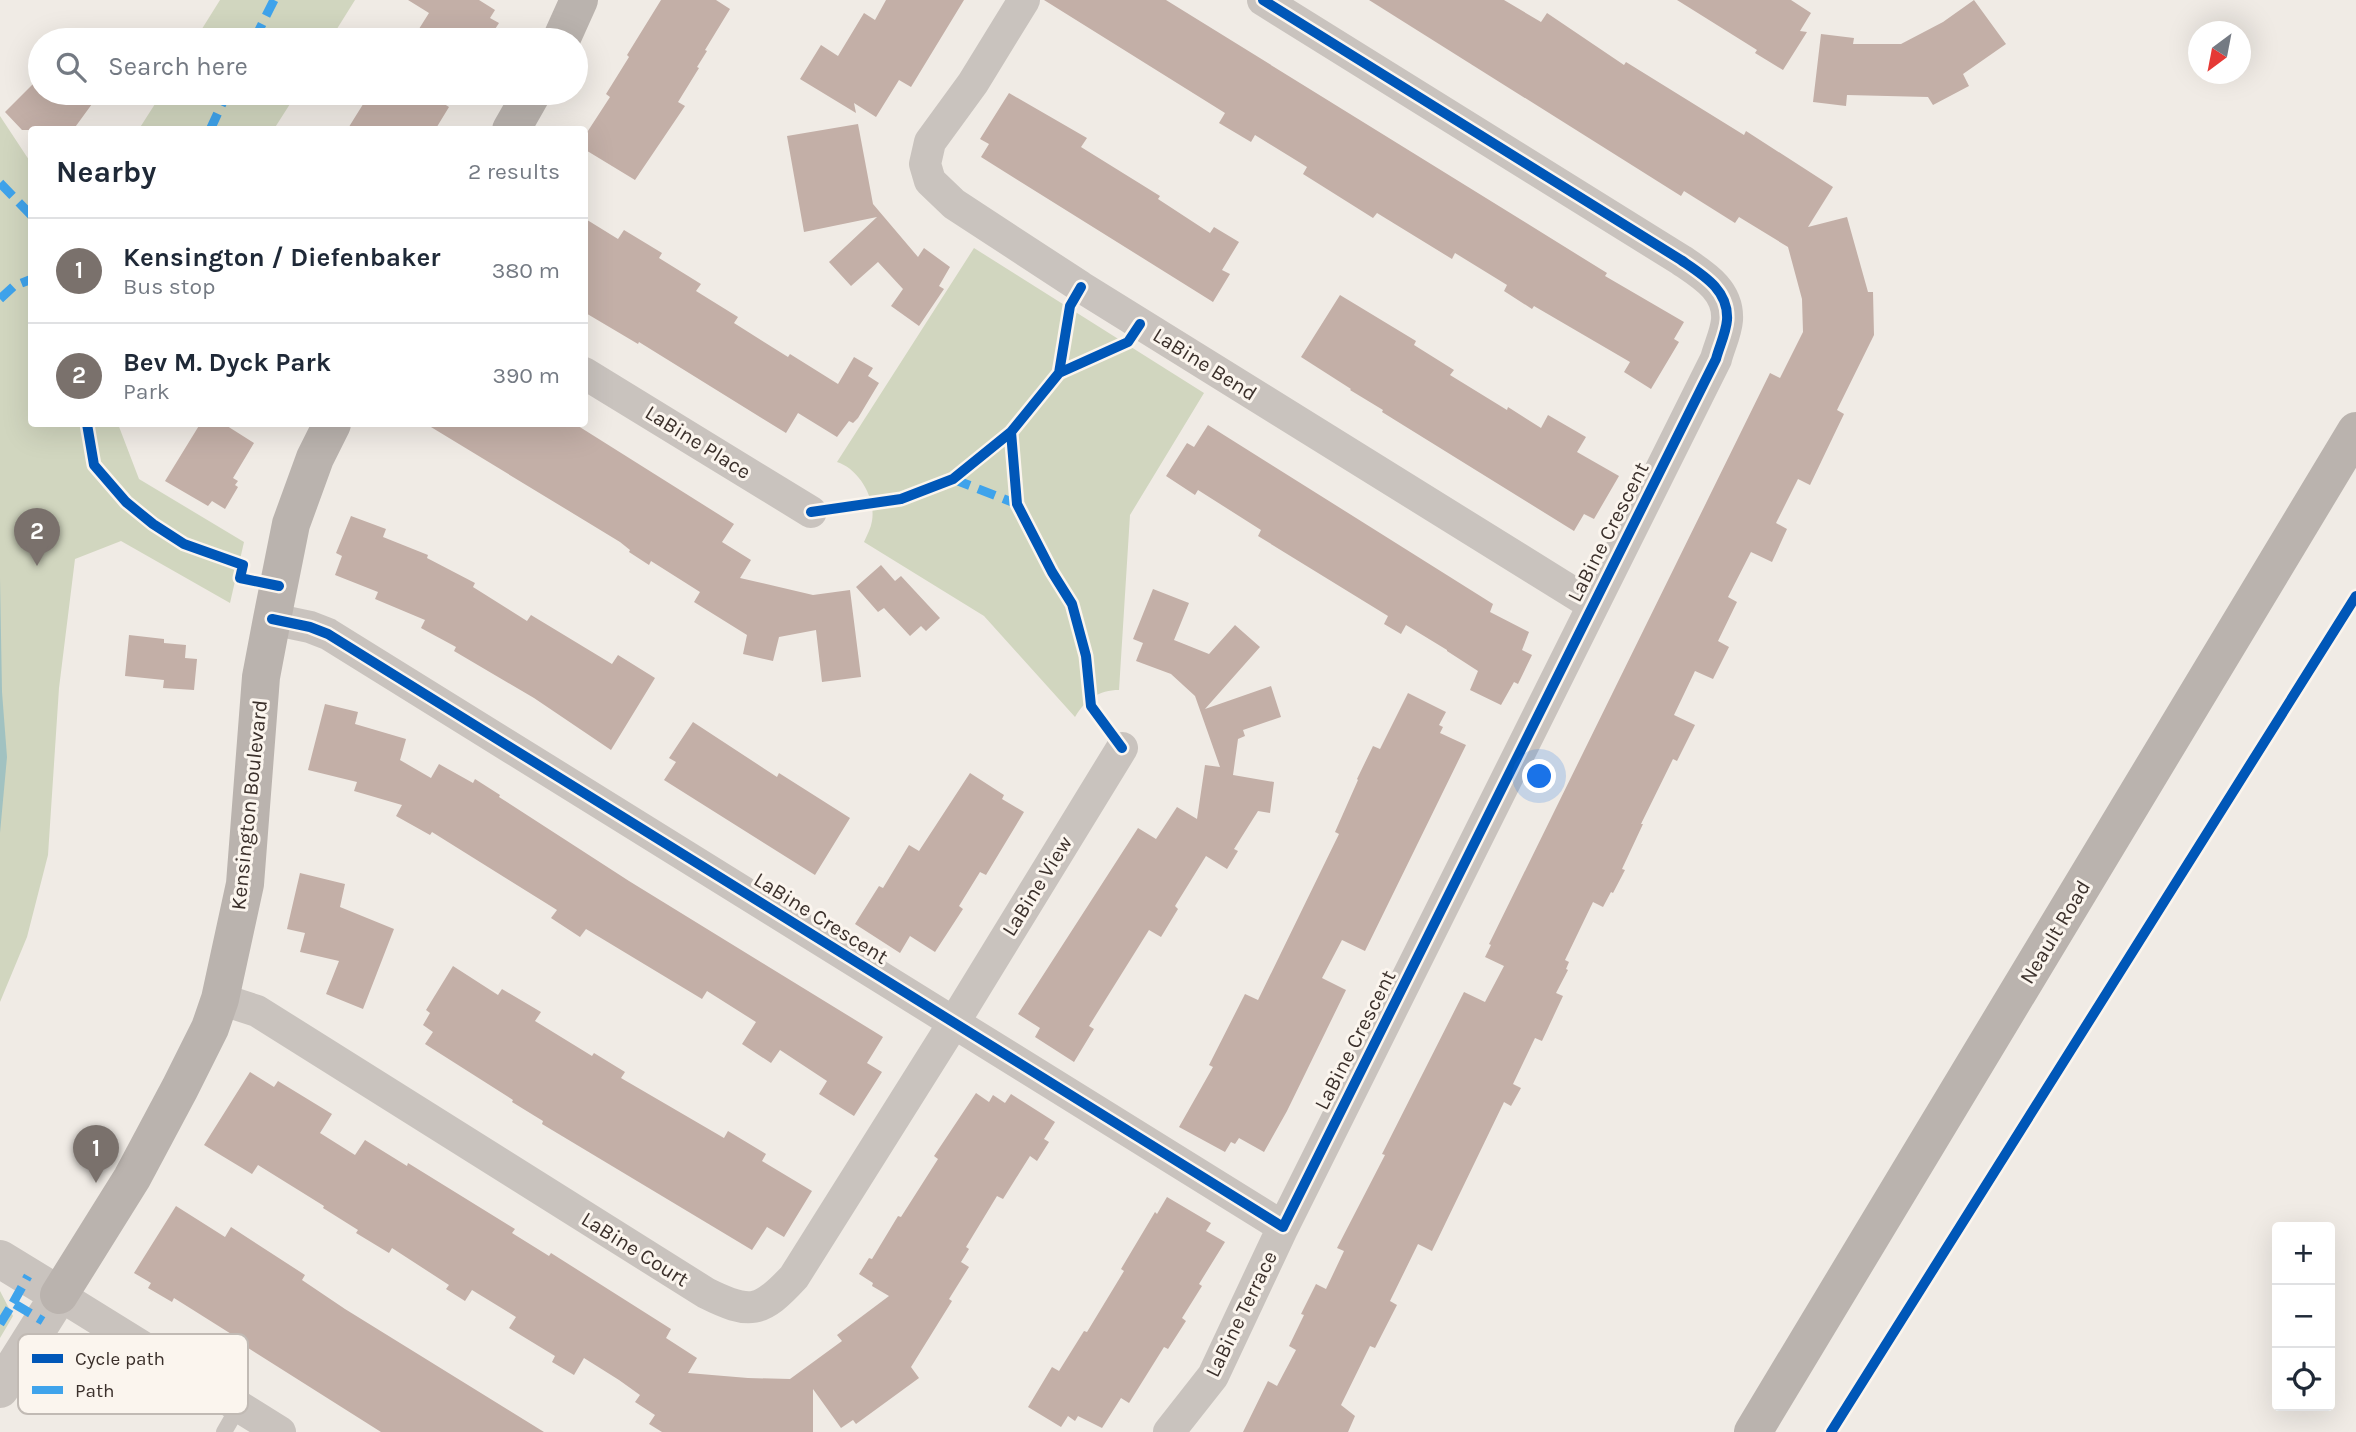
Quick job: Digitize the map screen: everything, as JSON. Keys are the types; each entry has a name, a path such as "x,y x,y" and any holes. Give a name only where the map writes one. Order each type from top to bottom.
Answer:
{"main road":[{"path":"566,28 579,0"},
{"path":"513,126 525,105"},
{"name":"Kensington Boulevard","path":"59,1295 132,1178 210,1028 220,999 245,884 261,677 272,619 291,524 315,458 330,427"},
{"name":"Neault Road","path":"1753,1432 2356,431"}],"street":[{"name":"LaBine Bend","path":"1024,0 972,83 930,142 925,164 930,181 954,204 1081,287 1593,605"},
{"name":"LaBine Crescent","path":"272,619 310,627 328,634 1283,1227 1716,359 1727,320 1723,296 1710,280 1681,260 1263,0"},
{"name":"LaBine Place","path":"588,375 811,512"},
{"name":"LaBine View","path":"953,1024 1122,748"},
{"name":"LaBine Court","path":"220,999 257,1011 706,1293 729,1305 750,1308 772,1301 794,1277 953,1024"},
{"name":"LaBine Terrace","path":"1169,1432 1213,1376 1283,1227"},
{"path":"0,1259 59,1295 113,1334"},
{"name":"Kensington Boulevard","path":"35,1334 59,1295"},
{"name":"Kensington Boulevard","path":"0,1390 18,1361"},
{"path":"232,1419 280,1432"}],"green space":[{"path":"220,0 355,0 338,28 202,28"},
{"path":"154,105 289,105 276,126 141,126"},
{"path":"0,116 28,158 28,427 119,427 139,479 244,542 230,603 121,541 75,559 59,688 48,855 27,937 0,1002"},
{"path":"974,248 1204,393 1130,515 1119,690 1093,697 1075,717 984,616 864,542 873,512 868,494 859,478 837,462"},
{"path":"0,1291 13,1316 0,1338"}],"water":[{"path":"0,578 2,692 7,757 0,833"}],"building":[{"path":"408,0 479,0 495,10 490,18 499,23 496,28 420,28 429,13"},
{"path":"661,0 716,0 730,9 678,102 685,106 635,180 588,151 588,131 610,97 606,94 629,57 627,55"},
{"path":"886,0 964,0 911,87 899,80 876,117 854,103 856,113 800,79 821,45 838,56 864,13 875,20"},
{"path":"1044,0 1166,0 1607,273 1605,276 1684,322 1674,339 1679,342 1651,389 1624,372 1630,362 1534,306 1532,309 1504,291 1507,285 1455,253 1452,259 1377,213 1373,218 1303,174 1307,167 1255,135 1251,142 1219,123 1225,113"},
{"path":"1369,0 1504,0 1541,22 1547,13 1624,65 1626,62 1744,135 1746,131 1833,187 1808,227 1847,217 1868,292 1873,292 1874,335 1837,410 1844,414 1810,485 1798,479 1776,523 1787,529 1772,562 1751,552 1728,597 1737,602 1718,641 1729,647 1713,679 1695,671 1674,715 1695,725 1677,761 1673,759 1641,824 1622,869 1625,870 1613,893 1611,892 1603,907 1593,902 1565,960 1569,962 1566,969 1568,970 1556,993 1563,996 1542,1041 1535,1038 1513,1084 1521,1088 1511,1106 1504,1102 1432,1251 1418,1244 1390,1301 1397,1305 1375,1348 1370,1346 1341,1405 1355,1416 1348,1432 1243,1432 1268,1381 1277,1386 1296,1350 1289,1346 1304,1315 1301,1314 1316,1284 1326,1289 1344,1251 1337,1248 1464,992 1485,1002 1504,966 1485,957 1491,945 1489,944 1770,373 1780,378 1803,332 1802,299 1788,247 1739,217 1735,223 1684,191 1681,196"},
{"path":"1677,0 1791,0 1811,13 1800,31 1807,32 1783,70 1755,53 1757,50"},
{"path":"1974,0 2006,44 1963,74 1969,86 1933,105 1928,97 1847,95 1846,106 1813,102 1821,34 1854,38 1853,44 1901,44 1943,22"},
{"path":"28,89 28,105 91,105 76,126 28,126 28,130 22,130 5,112"},
{"path":"1009,93 1087,138 1081,147 1160,196 1158,199 1210,233 1214,227 1239,242 1222,270 1230,274 1213,302 981,157 989,144 980,139"},
{"path":"363,105 449,107 437,126 349,126"},
{"path":"858,124 873,204 918,257 924,248 950,267 939,286 944,289 919,326 891,306 903,289 878,262 851,286 829,262 877,217 804,232 787,136"},
{"path":"588,220 618,239 624,230 662,253 659,258 701,284 696,291 738,317 734,323 788,357 790,354 838,384 854,357 873,368 868,376 879,383 858,418 853,423 849,421 837,437 798,413 786,433 639,342 638,344 588,314"},
{"path":"1340,295 1416,341 1414,345 1454,370 1450,375 1507,410 1508,407 1541,428 1548,415 1586,437 1577,452 1619,476 1594,519 1584,514 1574,531 1382,412 1383,410 1301,357"},
{"path":"1208,425 1493,604 1490,612 1529,632 1522,650 1532,655 1518,684 1514,682 1501,705 1470,690 1478,671 1406,625 1401,634 1384,624 1388,616 1258,536 1261,530 1198,490 1195,495 1166,476 1187,443 1194,447"},
{"path":"198,427 229,427 254,443 233,478 238,481 235,485 238,487 225,509 212,501 208,506 165,481"},
{"path":"431,427 580,427 734,524 722,542 751,560 740,578 813,595 850,590 861,677 822,682 816,630 779,637 773,661 743,654 747,635 694,602 700,592 651,561 649,565 629,552 620,542"},
{"path":"351,516 386,529 383,537 428,555 427,558 475,583 473,587 527,621 531,615 612,664 618,655 655,678 611,750 534,698 454,651 456,647 421,628 425,620 375,599 378,592 335,575 342,556 336,553"},
{"path":"881,565 895,581 901,576 940,618 926,631 921,626 910,636 884,608 878,612 856,587"},
{"path":"1153,589 1189,603 1174,640 1209,654 1235,625 1260,647 1205,709 1271,686 1281,717 1243,730 1245,736 1238,739 1233,775 1274,782 1270,813 1258,811 1234,849 1238,851 1227,869 1206,856 1175,906 1178,909 1161,937 1149,930 1089,1026 1094,1029 1074,1062 1035,1037 1040,1028 1018,1014 1138,828 1156,839 1177,807 1197,819 1205,765 1220,767 1195,696 1171,674 1136,661 1143,643 1133,639"},
{"path":"129,635 164,639 164,643 186,645 185,658 197,659 194,690 163,688 164,680 125,676"},
{"path":"1408,693 1446,712 1439,725 1443,727 1440,733 1466,745 1365,951 1342,940 1322,978 1346,990 1264,1152 1239,1138 1235,1144 1231,1142 1225,1152 1179,1127 1213,1067 1209,1065 1245,994 1258,1000 1339,834 1335,832 1373,746 1380,749"},
{"path":"325,704 358,712 355,724 406,739 400,760 431,778 439,764 473,783 475,779 629,881 883,1037 867,1063 882,1072 854,1116 819,1094 827,1081 780,1050 771,1063 742,1044 756,1022 707,991 702,999 586,929 580,937 551,918 557,910 432,832 430,835 396,816 402,805 354,791 357,782 308,770"},
{"path":"693,722 777,777 779,773 850,818 815,875 664,780 676,762 669,758"},
{"path":"970,773 1004,795 1002,799 1024,812 986,875 980,872 959,906 963,909 935,952 910,936 900,953 855,924 879,886 883,888 909,845 919,851"},
{"path":"300,873 345,884 340,907 394,929 363,1009 326,994 339,961 300,952 305,933 287,929"},
{"path":"453,966 498,995 502,989 541,1012 535,1021 592,1056 594,1053 625,1072 621,1078 724,1138 728,1131 766,1154 762,1161 812,1191 784,1237 767,1227 752,1250 542,1124 543,1121 512,1102 513,1100 425,1044 433,1032 423,1025 430,1013 426,1010"},
{"path":"250,1072 274,1087 278,1081 332,1114 320,1133 355,1155 365,1140 407,1166 408,1163 515,1229 512,1233 549,1256 551,1253 671,1329 666,1338 697,1358 688,1373 748,1378 790,1379 842,1341 837,1335 889,1296 859,1274 869,1258 872,1259 898,1216 901,1217 938,1159 934,1156 976,1093 989,1102 993,1095 1005,1103 1011,1094 1055,1122 1044,1139 1049,1142 1037,1161 1030,1156 1003,1199 997,1196 966,1247 969,1249 961,1262 969,1267 949,1299 952,1301 911,1367 919,1378 856,1424 853,1420 841,1428 813,1389 813,1432 662,1432 649,1424 655,1415 635,1402 640,1395 584,1358 574,1375 552,1362 555,1356 509,1328 516,1317 472,1290 465,1301 446,1289 449,1285 392,1248 389,1253 356,1233 358,1230 323,1208 324,1206 258,1165 252,1174 204,1145"},
{"path":"1167,1197 1211,1223 1206,1231 1225,1242 1182,1318 1186,1321 1168,1349 1164,1347 1129,1403 1121,1398 1102,1428 1078,1416 1075,1421 1068,1416 1061,1427 1028,1407 1052,1367 1059,1371 1084,1331 1087,1332 1124,1271 1121,1269"},
{"path":"176,1206 225,1237 231,1227 305,1275 302,1280 345,1309 544,1432 381,1432 248,1348 248,1334 231,1334 174,1298 172,1302 148,1288 151,1283 134,1273"}],"marked path":[{"path":"260,28 274,0"},
{"path":"212,126 221,105"},
{"path":"0,183 28,212"},
{"path":"0,299 14,286 28,281"},
{"path":"953,479 1017,504"},
{"path":"13,1303 28,1276"},
{"path":"0,1324 13,1303 43,1321"}],"cycle path":[{"path":"272,619 310,627 328,634 1283,1227 1716,359 1727,320 1724,300 1719,292 1713,284 1689,266 1263,0"},
{"path":"811,512 901,499 953,479 1011,432 1059,373 1070,306 1081,287"},
{"path":"1059,373 1128,342 1140,324"},
{"path":"88,427 94,465 126,502 184,544 243,565 240,578 279,586"},
{"path":"1011,432 1017,504 1052,572 1072,604 1086,656 1091,706 1122,748"},
{"path":"1831,1432 2356,596"}],"place":[{"name":"Bev M. Dyck Park","path":"37,566"},
{"name":"Kensington / Diefenbaker","path":"96,1183"}]}
